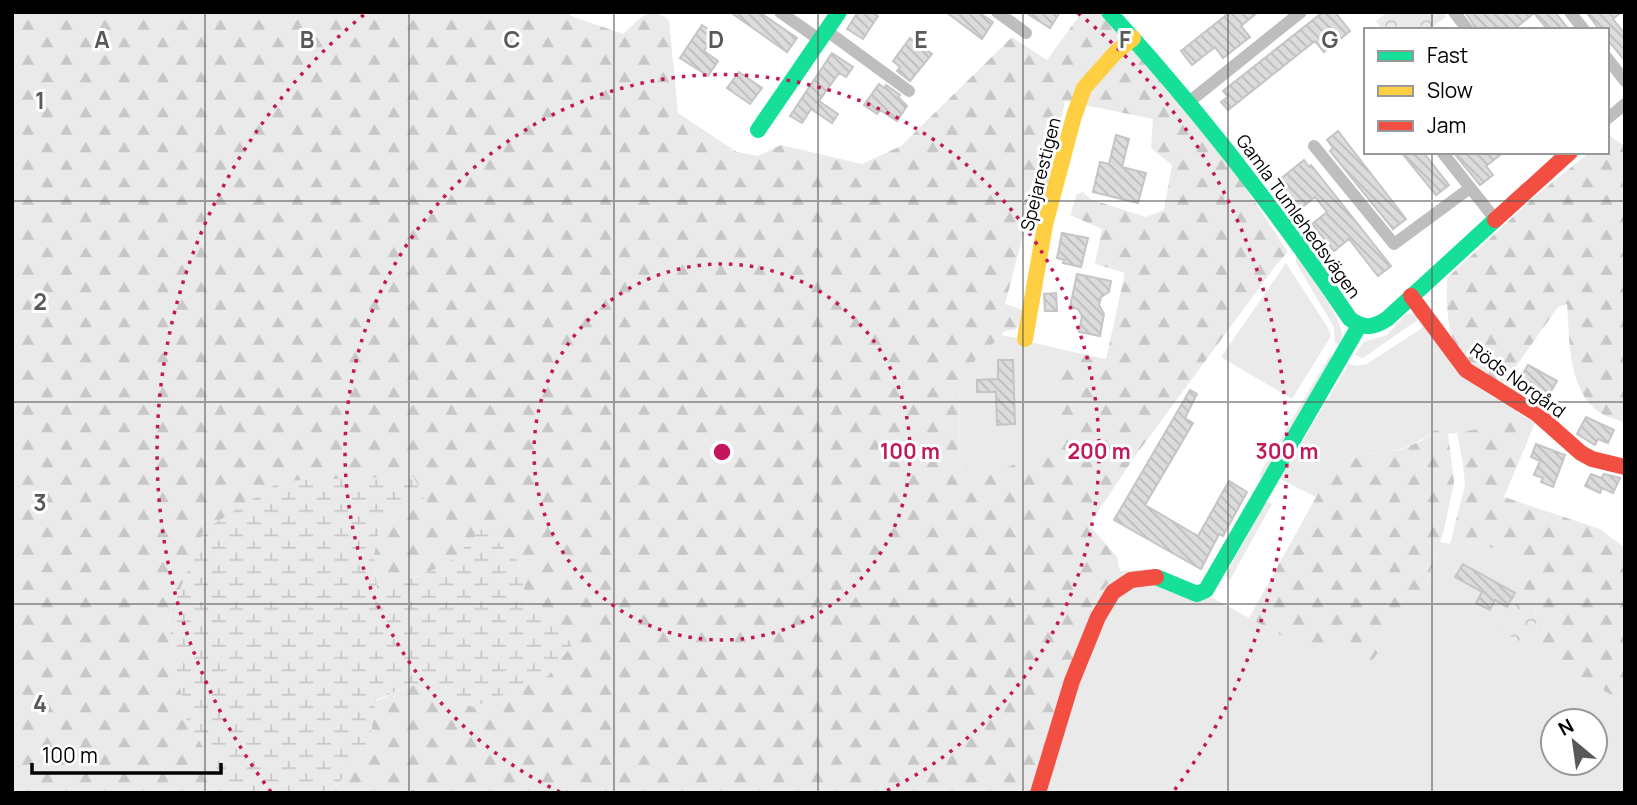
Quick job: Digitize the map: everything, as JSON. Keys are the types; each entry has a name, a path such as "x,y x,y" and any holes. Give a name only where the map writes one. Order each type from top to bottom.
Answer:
{"street":[{"path":"780,12 823,35 909,91"},
{"path":"758,130 839,12"},
{"path":"997,12 1026,33"},
{"name":"Gamla Tumlehedsvägen","path":"1109,12 1189,102 1294,237 1350,319 1359,326"},
{"path":"1189,102 1301,12"},
{"path":"1454,12 1466,28"},
{"path":"1570,12 1582,28"},
{"name":"Spejarestigen","path":"1025,339 1045,225 1084,88 1115,53 1133,38"},
{"path":"1609,65 1625,81"},
{"path":"1609,117 1625,104"},
{"path":"1314,146 1394,244 1470,188"},
{"path":"1444,154 1495,219"},
{"path":"1038,793 1072,681 1106,601 1120,586 1141,577 1162,578 1197,594 1206,590 1359,326 1374,327 1387,318 1568,154"},
{"name":"Röds Norgård","path":"1410,296 1466,370 1537,414 1581,453 1592,459 1625,467"}],"green space":[{"path":"12,12 567,12 571,16 623,34 644,15 655,13 669,20 678,113 737,152 758,156 781,145 862,164 901,146 1012,37 1047,60 1082,12 1101,12 1219,148 1288,252 1133,459 1089,525 1117,557 1120,571 1096,597 1030,793 329,793 368,751 376,701 412,685 473,707 528,606 517,560 483,529 448,564 377,589 374,554 383,513 204,530 168,620 186,719 223,779 250,793 12,793","holes":["1065,101 1153,119 1151,148 1172,165 1164,210 1146,217 1090,199 1083,192 1077,194 1070,215 1102,229 1095,264 1125,273 1106,359 1064,350 1057,379 1060,421 1041,453 992,474 960,465 959,376 1004,331 1014,330 1021,325 1024,312 1005,304 1026,224 1039,226"]},
{"path":"1387,12 1443,12 1446,17 1431,28 1381,28 1376,21"},
{"path":"1609,137 1625,146 1625,423 1598,411 1579,387 1572,360 1567,304 1558,307 1502,386 1474,367 1459,352 1451,332 1447,310 1447,278 1538,194 1588,154 1609,154"},
{"path":"1296,255 1336,317 1342,334 1339,345 1335,343 1334,327 1296,263"},
{"path":"1286,263 1331,336 1292,399 1221,357"},
{"path":"1413,313 1419,318 1416,321 1366,356 1362,358 1355,355 1363,342 1387,335 1406,314"},
{"path":"1422,324 1459,374 1493,397 1519,410 1475,451 1462,459 1457,433 1448,434 1435,430 1405,447 1351,459 1334,473 1316,497 1280,479 1349,364 1367,364 1422,328"},
{"path":"1002,335 1064,350 1057,379 1060,421 1041,453 992,475 960,465 959,376"},
{"path":"1330,355 1332,356 1264,478 1259,475"},
{"path":"1509,408 1535,423 1504,497 1600,529 1625,548 1625,703 1529,647 1537,635 1535,605 1526,594 1523,584 1527,559 1474,542 1450,544 1465,485 1460,433 1501,423"},
{"path":"1435,430 1448,434 1454,482 1444,530 1428,579 1370,664 1329,638 1316,655 1249,618 1325,481 1340,466 1360,455 1400,450 1421,441"},
{"path":"413,476 425,498 383,513 374,554 377,589 448,564 483,528 517,560 528,606 573,644 548,676 473,707 412,685 376,700 368,751 329,793 250,793 223,779 186,719 168,620 204,530 281,481"},
{"path":"1266,501 1272,504 1230,580 1225,576"},
{"path":"1440,542 1474,542 1527,559 1523,584 1526,594 1535,605 1529,647 1625,703 1625,793 1030,793 1096,597 1120,571 1155,569 1316,655 1328,637 1428,580"},
{"path":"1520,597 1535,605 1537,635 1529,647 1499,629"}],"building":[{"path":"730,12 759,12 797,38 787,52"},
{"path":"858,12 872,12 878,16 863,39 847,29"},
{"path":"946,12 978,12 993,22 982,39"},
{"path":"1025,12 1060,12 1050,28"},
{"path":"1230,12 1258,12 1241,26 1250,37 1223,58 1215,47 1192,65 1181,51"},
{"path":"1323,12 1335,12 1350,31 1324,52 1315,41 1228,110 1221,102 1228,97 1223,91"},
{"path":"1465,12 1555,12 1567,28 1546,28 1534,13 1515,28 1476,28"},
{"path":"1586,12 1621,12 1613,19 1625,34 1625,61 1609,41 1609,28 1598,28"},
{"path":"702,25 715,34 704,51 718,61 708,76 680,58"},
{"path":"910,38 932,54 910,81 897,71 900,67 893,61"},
{"path":"832,53 853,67 846,77 839,73 819,101 838,114 832,123 811,109 802,123 790,116"},
{"path":"739,72 762,88 750,104 727,88"},
{"path":"879,84 884,88 886,85 900,95 898,97 907,106 897,121 880,110 877,114 864,105"},
{"path":"1338,131 1406,219 1393,229 1330,151 1333,148 1327,140"},
{"path":"1116,135 1129,139 1122,167 1146,173 1138,203 1093,192 1100,162 1109,164"},
{"path":"1403,154 1425,154 1449,185 1436,195"},
{"path":"1455,154 1501,154 1486,166 1493,175 1480,185"},
{"path":"1304,160 1309,167 1311,165 1391,266 1378,276 1349,239 1334,251 1312,224 1327,212 1315,197 1300,209 1278,181"},
{"path":"1062,233 1088,238 1081,267 1063,263 1064,260 1057,258"},
{"path":"1077,274 1111,281 1109,292 1101,297 1099,305 1104,314 1100,336 1079,332 1082,316 1078,309 1070,307"},
{"path":"1056,293 1057,311 1045,311 1044,294"},
{"path":"998,360 1013,360 1015,424 997,425 996,392 977,392 977,380 998,379"},
{"path":"1528,365 1557,381 1543,399 1527,390 1531,383 1521,377"},
{"path":"1190,390 1197,394 1185,418 1193,423 1145,505 1198,536 1229,481 1247,492 1223,536 1219,534 1201,569 1114,520"},
{"path":"1586,417 1614,430 1608,443 1598,439 1595,445 1577,434"},
{"path":"1536,444 1565,455 1553,487 1541,482 1543,478 1534,475 1540,461 1531,457"},
{"path":"1591,474 1601,478 1604,474 1620,478 1613,493 1602,488 1600,493 1585,486"},
{"path":"1463,564 1515,593 1507,607 1495,600 1490,610 1476,603 1482,592 1455,577"}],"traffic: fast":[{"path":"758,130 839,12"},
{"path":"1109,12 1174,85 1235,161 1350,319 1355,322 1368,326 1387,319 1495,220"},
{"path":"1156,577 1197,594 1206,590 1359,326"}],"traffic: slow":[{"path":"1025,339 1045,225 1084,88 1115,53 1133,38"}],"traffic: jam":[{"path":"1495,220 1568,154"},
{"path":"1411,296 1466,370 1537,414 1581,453 1592,459 1625,467"},
{"path":"1038,793 1072,681 1098,617 1113,592 1131,580 1156,577"}]}
